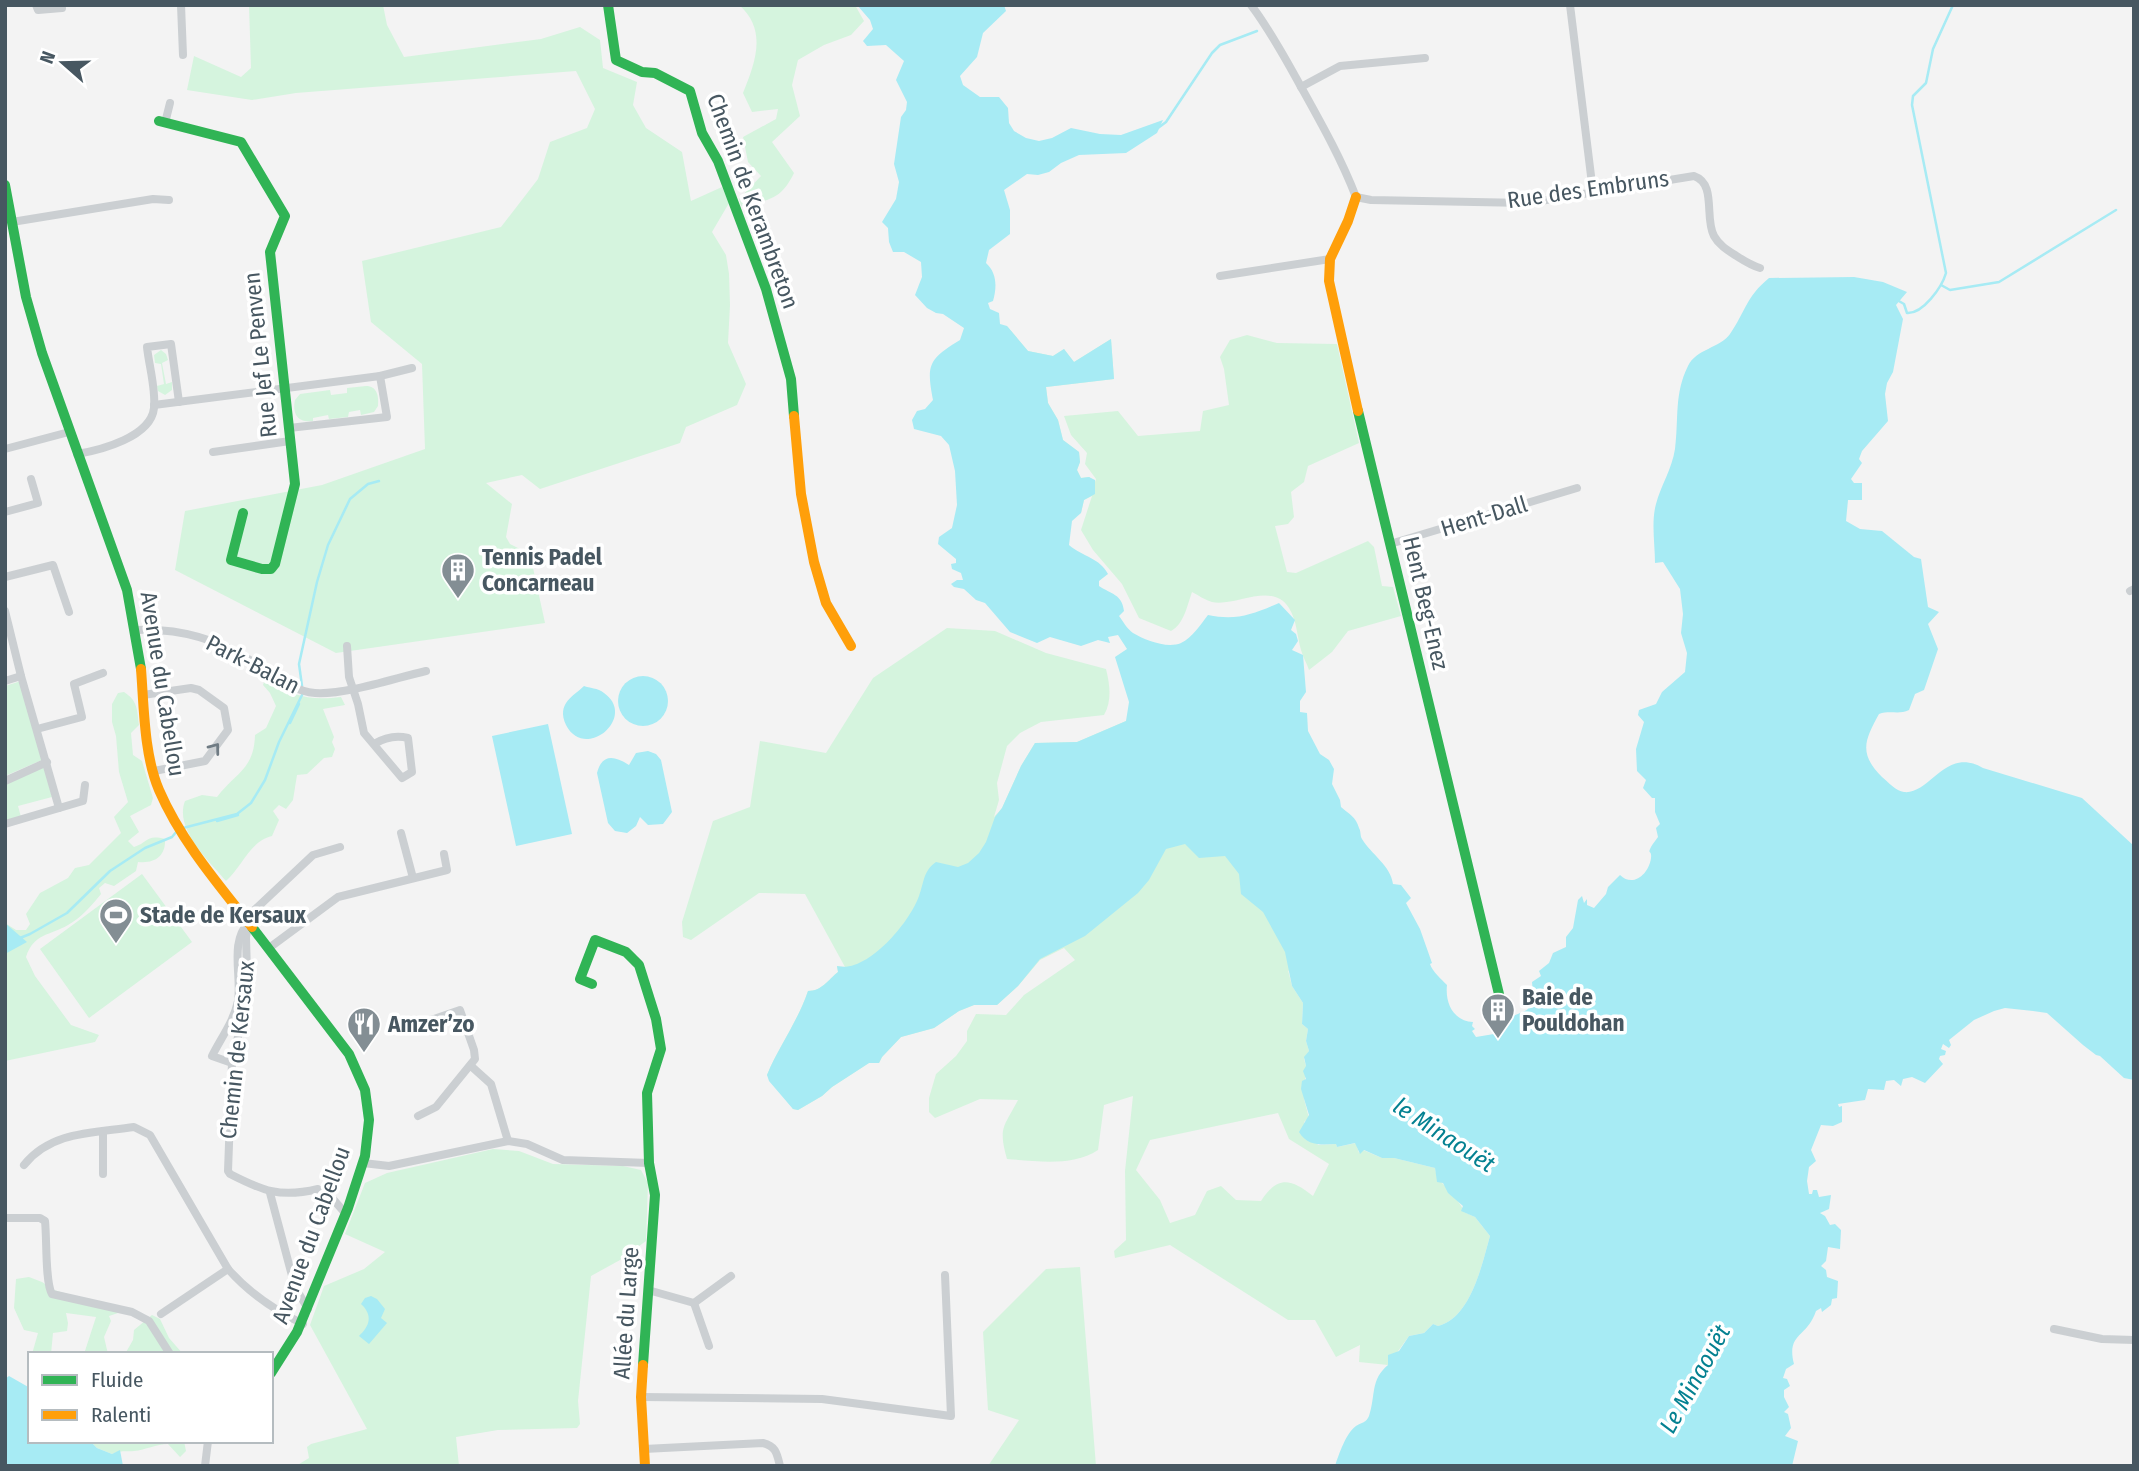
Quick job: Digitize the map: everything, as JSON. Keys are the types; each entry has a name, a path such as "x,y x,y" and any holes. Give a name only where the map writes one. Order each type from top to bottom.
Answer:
{"street":[{"path":"36,5 37,10 62,8 61,5"},
{"path":"181,5 183,55"},
{"name":"Chemin de Kerambreton","path":"608,5 616,60 642,72 655,73 690,91 702,133 718,161 766,289 790,379 801,494 814,562 826,603 851,646"},
{"path":"1251,5 1301,87 1348,177 1356,198"},
{"path":"1570,5 1593,192"},
{"path":"1301,87 1339,66 1425,58"},
{"path":"162,122 170,103"},
{"name":"Rue Jef Le Penven","path":"162,122 241,142 285,216 270,252 295,484 275,564 271,569 231,560 243,513"},
{"name":"Rue des Embruns","path":"1356,198 1528,203 1685,175 1698,177 1706,186 1711,229 1715,239 1724,248 1760,268"},
{"name":"Avenue du Cabellou","path":"5,184 28,307 69,432 127,590 135,630 147,741 164,803 181,834 333,1029 360,1073 369,1107 369,1132 363,1163 346,1214 303,1324 273,1370"},
{"name":"Hent Beg-Enez","path":"1356,198 1331,259 1329,281 1334,311 1505,1019"},
{"path":"12,222 153,199 169,200"},
{"path":"1220,276 1331,259"},
{"path":"77,454 132,437 150,419 154,405 147,347 172,344 179,402"},
{"path":"154,405 284,390 380,376 412,368"},
{"path":"289,428 387,417 380,376"},
{"path":"5,449 69,432"},
{"path":"213,452 290,441"},
{"path":"5,512 38,503 31,479"},
{"name":"Hent-Dall","path":"1390,544 1577,488"},
{"path":"5,577 52,565 69,612"},
{"path":"5,611 59,808"},
{"name":"Park-Balan","path":"135,630 173,631 203,636 276,676 316,694 426,671"},
{"path":"347,646 349,677 364,733 402,778 412,772 408,738 382,739 374,744"},
{"path":"37,729 82,717 74,684 103,673"},
{"path":"5,681 21,676"},
{"path":"143,695 191,688 200,690 224,708 228,730 205,761 154,771"},
{"path":"5,781 47,762"},
{"path":"5,824 83,801 85,785"},
{"path":"401,833 412,878"},
{"path":"232,1063 212,1056 231,1023 237,1006 240,987 238,940 242,929 247,920 313,855 341,846"},
{"path":"269,948 338,897 447,870 444,854"},
{"name":"Chemin de Kersaux","path":"247,920 245,1006 232,1063 228,1171 270,1193 304,1193 318,1189 332,1198 346,1214"},
{"name":"Allée du Large","path":"592,984 580,979 595,940 626,952 639,965 656,1019 661,1049 647,1093 649,1164 655,1195 641,1397 645,1466"},
{"path":"418,1116 436,1107 475,1059 460,1010 431,1020"},
{"path":"471,1066 491,1084 508,1141"},
{"path":"24,1165 34,1152 63,1137 134,1127 150,1135 228,1269 283,1314 303,1324"},
{"path":"103,1132 103,1174"},
{"path":"363,1163 388,1166 508,1141 527,1144 562,1160 649,1164"},
{"path":"270,1193 295,1287 309,1310"},
{"path":"5,1218 40,1218 45,1221 48,1245 47,1282 52,1294 132,1312 149,1321 169,1352"},
{"path":"161,1314 228,1269"},
{"path":"641,1397 822,1399 951,1416 945,1275"},
{"path":"694,1303 731,1276"},
{"path":"648,1290 694,1303"},
{"path":"694,1303 709,1346"},
{"path":"2054,1329 2102,1339 2134,1340"},
{"path":"205,1466 208,1443"},
{"path":"644,1449 763,1443 770,1444 776,1451 779,1466"}],"green space":[{"path":"249,5 383,5 387,25 404,57 541,39 580,27 600,40 603,68 637,82 633,105 646,128 682,152 691,201 722,187 729,203 712,232 726,255 730,305 728,343 746,384 737,405 686,427 680,443 540,489 522,475 486,483 512,504 506,537 510,544 530,554 545,623 336,653 175,570 185,511 322,485 425,449 422,364 371,322 362,261 501,227 538,179 550,142 587,128 595,109 576,71 296,93 252,100 187,90 194,56 241,77 251,68"},
{"path":"739,5 855,5 864,21 851,35 824,45 798,60 792,85 800,116 772,142 794,173 779,194 741,206 739,199 761,176 748,162 743,137 776,119 778,109 752,112 743,93 755,59 756,36 754,25"},
{"path":"1007,326 1028,351 1053,356 1064,349 1074,362 1111,339 1114,379 1046,387 1048,403 1058,420 1063,440 1079,452 1077,470 1081,478 1089,477 1095,482 1096,479 1085,464 1087,453 1071,435 1064,416 1118,411 1138,436 1200,431 1203,411 1229,405 1220,357 1230,340 1247,335 1277,343 1337,344 1359,443 1308,466 1304,482 1291,492 1294,517 1288,524 1275,526 1287,572 1296,573 1368,541 1374,547 1382,586 1393,587 1401,616 1348,631 1332,652 1309,670 1292,613 1282,600 1273,596 1222,603 1209,601 1192,592 1182,619 1171,631 1139,618 1122,584 1093,550 1081,530 1092,496 1084,500 1081,513"},
{"path":"161,350 168,360 162,363 166,384 172,382 172,390 165,395 158,391 157,386 164,384 161,364 155,363 154,355"},
{"path":"347,388 373,388 378,395 378,406 374,412 361,415 360,410 349,412 348,417 329,419 328,415 313,418 313,421 303,421 295,413 295,400 300,394 330,390 331,395 347,393"},
{"path":"947,628 995,631 1046,653 1106,669 1110,693 1104,715 1041,722 1020,733 1007,746 997,783 999,800 994,817 1002,808 1035,743 1077,742 1126,721 1226,786 1328,1035 1288,970 1292,986 1303,1003 1302,1024 1308,1029 1306,1041 1309,1051 1304,1059 1304,1099 1309,1118 1304,1122 1318,1145 1336,1144 1337,1147 1356,1143 1359,1153 1363,1150 1382,1158 1394,1158 1435,1168 1437,1178 1457,1199 1464,1212 1475,1217 1490,1236 1479,1275 1459,1312 1449,1321 1438,1326 1433,1324 1424,1333 1409,1336 1388,1365 1359,1362 1360,1345 1336,1357 1315,1320 1288,1320 1170,1245 1115,1258 1114,1251 1126,1240 1125,1171 1133,1096 1104,1105 1098,1150 1066,1161 1007,1159 1003,1133 1018,1100 980,1099 935,1118 929,1112 929,1098 936,1074 956,1056 967,1041 967,1031 976,1014 1006,1015 1024,995 1075,960 1064,948 1040,960 997,1005 974,1005 959,1011 934,1028 901,1037 879,1063 869,1063 822,1096 798,1110 793,1109 767,1075 808,991 817,989 838,972 837,966 845,967 805,894 759,893 691,940 683,937 682,922 713,821 750,807 760,741 826,753 873,678","holes":["1278,1113 1289,1139 1329,1164 1313,1196 1298,1186 1285,1182 1273,1187 1261,1201 1236,1200 1221,1186 1207,1191 1195,1215 1170,1223 1160,1200 1136,1170 1150,1140"]},
{"path":"265,679 302,696 341,697 345,705 323,709 334,737 332,742 335,749 332,757 324,758 307,774 297,775 293,800 286,809 279,805 273,811 279,820 272,836 258,843 226,881 189,833 184,822 185,801 202,795 217,797 247,764 254,747 255,735 266,728 276,706 263,685"},
{"path":"21,681 42,760 5,776 5,686"},
{"path":"124,692 134,702 138,715 139,725 131,733 133,755 142,761 153,798 151,805 130,816 139,832 128,841 134,847 151,838 165,839 164,850 154,860 138,862 136,871 114,886 105,883 99,888 101,894 82,915 38,939 26,957 35,976 71,1025 99,1035 95,1042 5,1061 5,923 16,930 26,930 30,924 26,914 40,893 68,878 75,868 89,865 121,833 114,817 128,802 119,772 112,704 118,693"},
{"path":"44,766 52,797 18,806 21,817 5,822 5,781"},
{"name":"Stade de Kersaux","path":"142,874 192,942 89,1018 40,949"},
{"path":"493,1149 519,1151 553,1164 623,1166 641,1170 648,1183 646,1241 591,1276 578,1401 580,1424 577,1428 498,1430 456,1437 459,1466 296,1466 309,1458 307,1447 311,1444 367,1429 310,1325 324,1286 364,1269 385,1252 345,1234 365,1183 387,1173"},
{"path":"1080,1267 1096,1466 988,1466 1019,1420 988,1410 983,1332 1046,1269"},
{"path":"29,1277 54,1290 124,1311 109,1316 111,1321 104,1337 108,1352 85,1352 96,1317 66,1313 67,1331 53,1333 51,1352 33,1352 38,1333 24,1330 14,1308 16,1279"},
{"path":"152,1315 160,1319 169,1338 181,1352 126,1352 133,1340 134,1330"},
{"path":"92,1443 184,1443 186,1451 180,1457 168,1444 112,1454"}],"water":[{"path":"857,5 1004,5 1006,11 983,33 977,57 960,76 963,85 980,97 999,97 1008,108 1009,123 1014,131 1026,138 1039,141 1052,138 1071,128 1121,135 1163,120 1157,133 1126,153 1079,155 1049,172 1027,174 1004,190 1010,210 1010,234 989,250 986,263 995,280 993,301 988,303 990,309 999,313 1000,324 1007,326 1028,351 1053,356 1064,349 1074,362 1111,339 1114,379 1046,387 1048,403 1058,420 1063,440 1079,452 1077,470 1081,478 1089,477 1095,480 1095,494 1084,500 1081,513 1072,521 1069,545 1105,569 1108,574 1099,581 1099,586 1121,601 1124,611 1119,616 1129,629 1150,641 1175,645 1193,634 1208,615 1245,615 1279,603 1295,620 1291,630 1298,641 1292,650 1303,655 1306,692 1300,701 1300,712 1307,713 1308,731 1320,754 1329,760 1334,769 1332,784 1341,807 1356,821 1362,839 1385,866 1393,884 1401,885 1411,898 1406,903 1420,929 1431,967 1447,985 1447,998 1455,1015 1473,1022 1475,1029 1472,1031 1476,1037 1500,1033 1513,1016 1527,1010 1534,998 1522,999 1533,994 1532,982 1541,976 1539,971 1549,963 1553,953 1566,947 1566,937 1573,928 1578,900 1582,896 1584,903 1587,899 1587,905 1594,908 1620,875 1625,879 1635,880 1644,874 1650,864 1649,851 1658,837 1656,828 1660,824 1655,812 1655,798 1643,788 1646,780 1637,771 1636,749 1644,722 1638,715 1639,710 1656,704 1662,692 1685,672 1687,653 1681,633 1683,614 1680,589 1663,562 1655,563 1653,526 1656,504 1674,456 1679,396 1688,366 1697,356 1726,339 1750,298 1769,278 1854,277 1883,282 1907,292 1896,305 1903,319 1893,372 1885,394 1888,421 1862,451 1859,459 1862,463 1851,479 1854,483 1862,483 1862,500 1848,500 1846,521 1860,529 1882,531 1914,557 1921,559 1928,607 1939,612 1928,624 1938,649 1924,690 1915,694 1909,710 1879,714 1867,740 1867,754 1882,777 1904,792 1922,786 1948,767 1958,763 1970,763 2082,798 2134,846 2134,1080 2124,1078 2047,1013 2005,1008 1974,1020 1949,1040 1949,1048 1943,1044 1941,1049 1946,1051 1945,1055 1939,1059 1943,1064 1925,1083 1912,1077 1903,1079 1901,1086 1894,1080 1886,1081 1884,1090 1868,1089 1865,1100 1838,1104 1839,1107 1842,1106 1842,1122 1833,1126 1821,1125 1811,1150 1816,1161 1809,1167 1807,1181 1809,1194 1817,1190 1819,1197 1831,1195 1829,1209 1820,1213 1830,1225 1835,1224 1841,1230 1840,1249 1828,1247 1826,1261 1821,1266 1826,1270 1827,1277 1838,1281 1837,1298 1832,1299 1831,1305 1822,1312 1821,1308 1816,1311 1795,1341 1792,1354 1794,1364 1786,1369 1783,1378 1787,1379 1790,1386 1784,1390 1789,1407 1784,1412 1788,1414 1791,1428 1785,1436 1798,1441 1792,1466 1335,1466 1349,1434 1369,1416 1376,1382 1388,1365 1388,1355 1399,1351 1409,1336 1424,1333 1433,1324 1438,1326 1449,1321 1459,1312 1479,1275 1490,1236 1475,1217 1461,1211 1463,1206 1448,1193 1443,1183 1437,1182 1435,1168 1394,1158 1382,1158 1364,1150 1360,1154 1355,1143 1337,1147 1336,1144 1315,1144 1302,1137 1299,1132 1309,1115 1301,1089 1302,1081 1306,1079 1303,1071 1306,1066 1304,1057 1309,1051 1306,1041 1308,1029 1302,1024 1303,1003 1292,986 1285,952 1263,912 1241,894 1239,874 1225,856 1199,858 1185,844 1166,849 1149,880 1138,893 1085,936 1040,959 1018,986 997,1005 974,1005 959,1011 934,1028 901,1037 879,1063 869,1063 798,1110 793,1109 769,1081 767,1075 808,991 817,989 838,972 837,966 861,962 886,944 907,919 919,896 926,873 936,862 958,867 968,863 979,853 1035,743 1077,742 1126,721 1129,702 1115,657 1127,649 1118,635 1108,637 1110,643 1098,640 1081,646 1050,637 1037,643 1010,632 985,603 951,584 963,580 961,573 952,569 951,564 956,563 956,559 938,544 939,537 952,528 957,505 955,471 949,445 941,436 914,429 912,420 917,411 925,409 933,400 930,378 932,364 942,352 960,340 964,328 943,314 927,308 915,295 922,277 921,262 904,252 893,252 888,228 882,222 896,199 899,182 894,164 901,117 907,102 896,80 904,61 886,45 867,46 863,41 873,29 870,20"},
{"path":"643,676 661,683 668,701 661,719 643,726 625,719 618,701 625,683"},
{"path":"584,686 604,693 613,703 615,713 605,732 585,739 574,735 563,717 568,701"},
{"path":"548,724 572,834 516,846 492,736"},
{"path":"648,751 661,760 672,812 663,824 648,825 640,817 636,826 627,833 615,831 608,823 597,773 599,767 610,758 629,765 636,753"},
{"path":"5,923 27,942 5,954"},
{"path":"371,1296 385,1309 381,1318 387,1323 369,1344 359,1336 369,1320 361,1304 365,1298"},
{"path":"9,1376 28,1387 28,1443 92,1443 112,1454 120,1450 123,1466 5,1466 5,1379"}],"waterway":[{"path":"1897,300 1904,304 1907,313 1919,309 1936,292 1946,273 1912,105 1913,96 1926,83 1933,49 1953,5"},
{"path":"1158,128 1166,122 1220,45 1257,31"},
{"path":"1941,285 1950,290 1999,282 2116,210"},
{"path":"302,686 299,664 328,545 350,499 368,484 379,481"},
{"path":"183,828 237,814 251,803 265,780 279,742 303,693"},
{"path":"290,723 299,704"},
{"path":"217,821 238,815"},
{"path":"20,938 67,913 110,871 145,848 172,837 177,831"}],"traffic: fast":[{"path":"608,5 616,60 642,72 655,73 690,91 702,133 718,161 766,289 791,379 794,416"},
{"path":"159,121 241,142 285,216 270,252 295,484 275,564 271,569 231,560 243,513"},
{"path":"5,185 26,297 42,353 127,590 141,669"},
{"path":"1358,411 1505,1019"},
{"path":"252,927 349,1054 365,1090 369,1120 365,1156 348,1208 297,1332 273,1370"},
{"path":"592,984 580,979 595,940 626,952 639,965 656,1019 661,1049 647,1093 649,1163 655,1195 643,1365"}],"traffic: slow":[{"path":"1356,197 1330,259 1329,281 1358,411"},
{"path":"794,416 801,494 814,562 826,603 851,646"},
{"path":"141,669 150,762 159,790 189,844 252,927"},
{"path":"643,1365 641,1397 645,1466"}],"place":[{"name":"Tennis Padel Concarneau","path":"458,600"},
{"name":"Stade de Kersaux","path":"116,945"},
{"name":"Baie de Pouldohan","path":"1498,1040"},
{"name":"Amzer’zo","path":"364,1054"}],"water label":[{"name":"le Minaouët","path":"1444,1135"},
{"name":"Le Minaouët","path":"1695,1379"}]}
